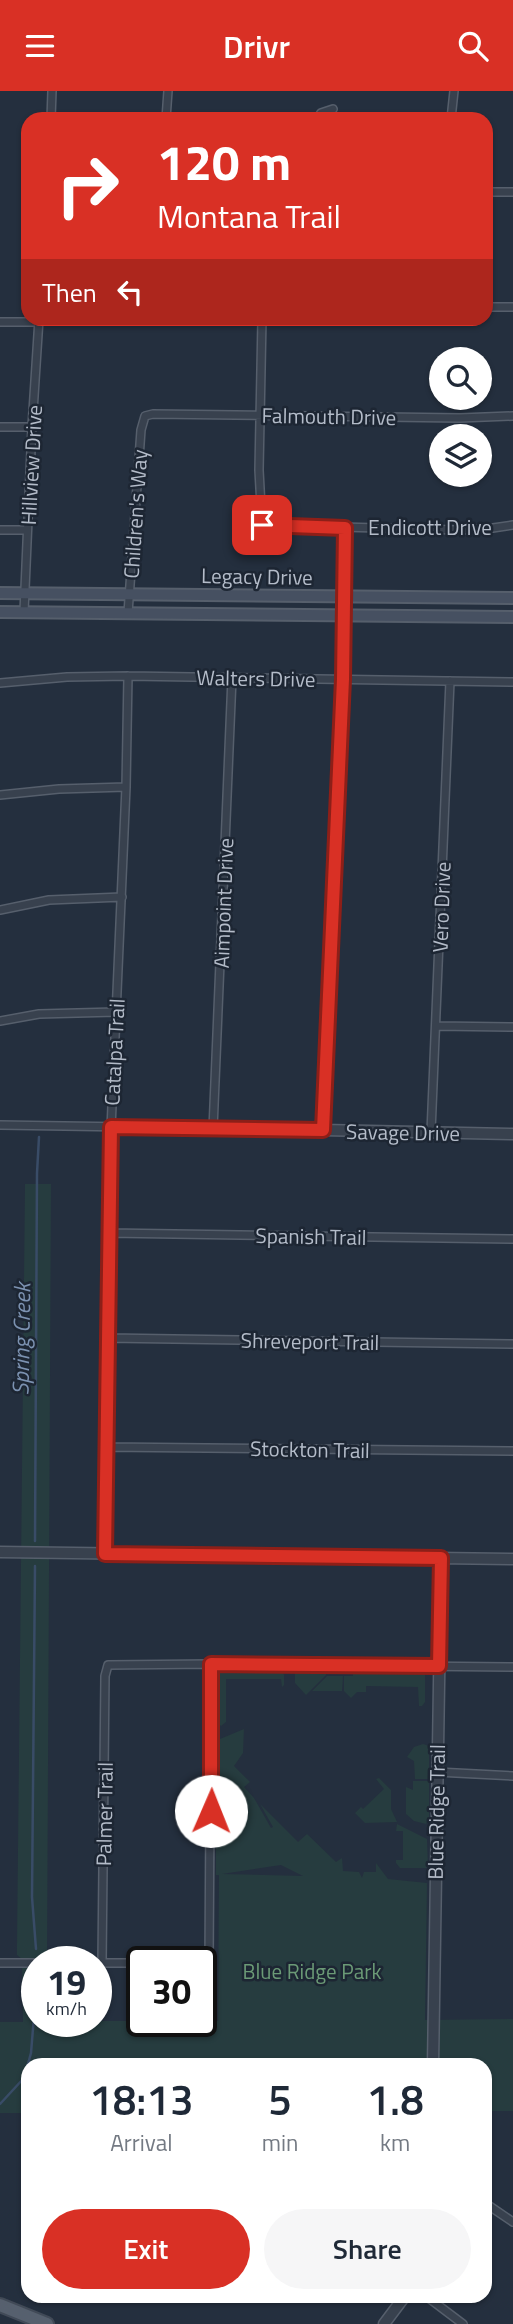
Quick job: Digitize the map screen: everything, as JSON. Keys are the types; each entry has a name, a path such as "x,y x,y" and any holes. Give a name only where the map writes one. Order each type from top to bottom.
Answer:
{"main road":[{"name":"Legacy Drive","path":"0,593 513,598"},
{"name":"Legacy Drive","path":"0,612 513,617"},
{"path":"0,2305 47,2324"}],"street":[{"path":"51,112 52,91"},
{"path":"166,112 168,91"},
{"path":"451,112 454,91"},
{"path":"324,112 333,109"},
{"path":"493,192 513,192"},
{"path":"493,307 513,307"},
{"path":"0,322 21,321"},
{"name":"Hillview Drive","path":"24,612 39,326"},
{"path":"261,415 262,326"},
{"name":"Endicott Drive","path":"261,415 259,470 262,525 486,529 513,525"},
{"name":"Falmouth Drive","path":"145,416 513,416"},
{"name":"Children's Way","path":"128,613 141,430 145,416"},
{"path":"0,426 32,427"},
{"path":"323,1130 343,679 345,528"},
{"path":"0,530 27,530"},
{"name":"Walters Drive","path":"0,683 128,675 513,682"},
{"name":"Catalpa Trail","path":"105,1554 111,1127 122,897 128,675"},
{"name":"Aimpoint Drive","path":"214,1129 232,678"},
{"name":"Vero Drive","path":"431,1132 450,681"},
{"path":"0,795 37,790 126,787"},
{"path":"0,910 49,900 122,897"},
{"path":"0,1021 39,1014 116,1012"},
{"path":"436,1026 513,1027"},
{"name":"Savage Drive","path":"0,1125 513,1134"},
{"name":"Spanish Trail","path":"109,1233 513,1239"},
{"name":"Shreveport Trail","path":"108,1338 513,1345"},
{"name":"Stockton Trail","path":"106,1447 513,1451"},
{"path":"0,1552 513,1559"},
{"name":"Blue Ridge Trail","path":"433,2058 441,1558"},
{"path":"205,1946 211,1664 513,1667"},
{"name":"Palmer Trail","path":"99,1946 105,1676 108,1665 211,1664"},
{"path":"437,1772 513,1776"},
{"path":"0,1963 21,1963"},
{"path":"492,2208 513,2222"},
{"path":"384,2324 400,2303"},
{"path":"435,2303 463,2324"}],"green space":[{"path":"25,1184 51,1184 47,1946 21,1946 21,1958 17,1955"},
{"path":"221,1670 282,1670 284,1685 282,1687 281,1679 226,1679 226,1722 221,1726 218,1723 217,1674"},
{"path":"326,1671 326,1675 306,1695 295,1683 295,1673"},
{"path":"353,1672 425,1673 425,1702 419,1706 418,1687 366,1686 366,1692 357,1692 351,1698 344,1691 344,1676 353,1676"},
{"path":"327,1676 343,1676 342,1691 312,1691"},
{"name":"Blue Ridge Park","path":"244,1729 243,1753 234,1766 250,1782 244,1787 254,1798 271,1828 273,1827 260,1804 298,1842 307,1834 336,1862 342,1858 343,1871 359,1872 362,1878 364,1872 376,1872 376,1863 388,1879 427,1883 425,2020 513,2019 513,2111 492,2111 492,2058 21,2058 21,2113 0,2113 0,2022 21,2022 21,2037 112,2037 112,2021 126,2021 126,2037 217,2037 219,1875 216,1875 216,1845 220,1834 220,1739","holes":["281,1865 303,1876 222,1874"]},
{"path":"423,1744 429,1746 429,1779 415,1779 414,1761 407,1757 414,1747"},
{"path":"379,1778 391,1790 391,1809 397,1822 365,1823 355,1813 384,1789 376,1779"},
{"path":"413,1781 429,1781 429,1818 426,1824 414,1821 406,1814 406,1787 413,1790"},
{"path":"397,1824 427,1839 426,1868 400,1868 396,1863 396,1860 403,1860 403,1831 396,1831"}],"waterway":[{"name":"Spring Creek","path":"35,1541 39,1137"},
{"name":"Spring Creek","path":"35,1566 32,1897 36,1946"},
{"name":"Spring Creek","path":"30,2058 32,2037"},
{"name":"Spring Creek","path":"0,2104 21,2081"}],"route":[{"path":"211,1811 211,1664 439,1666 441,1558 105,1554 111,1127 323,1130 343,679 345,528 262,525"}]}
